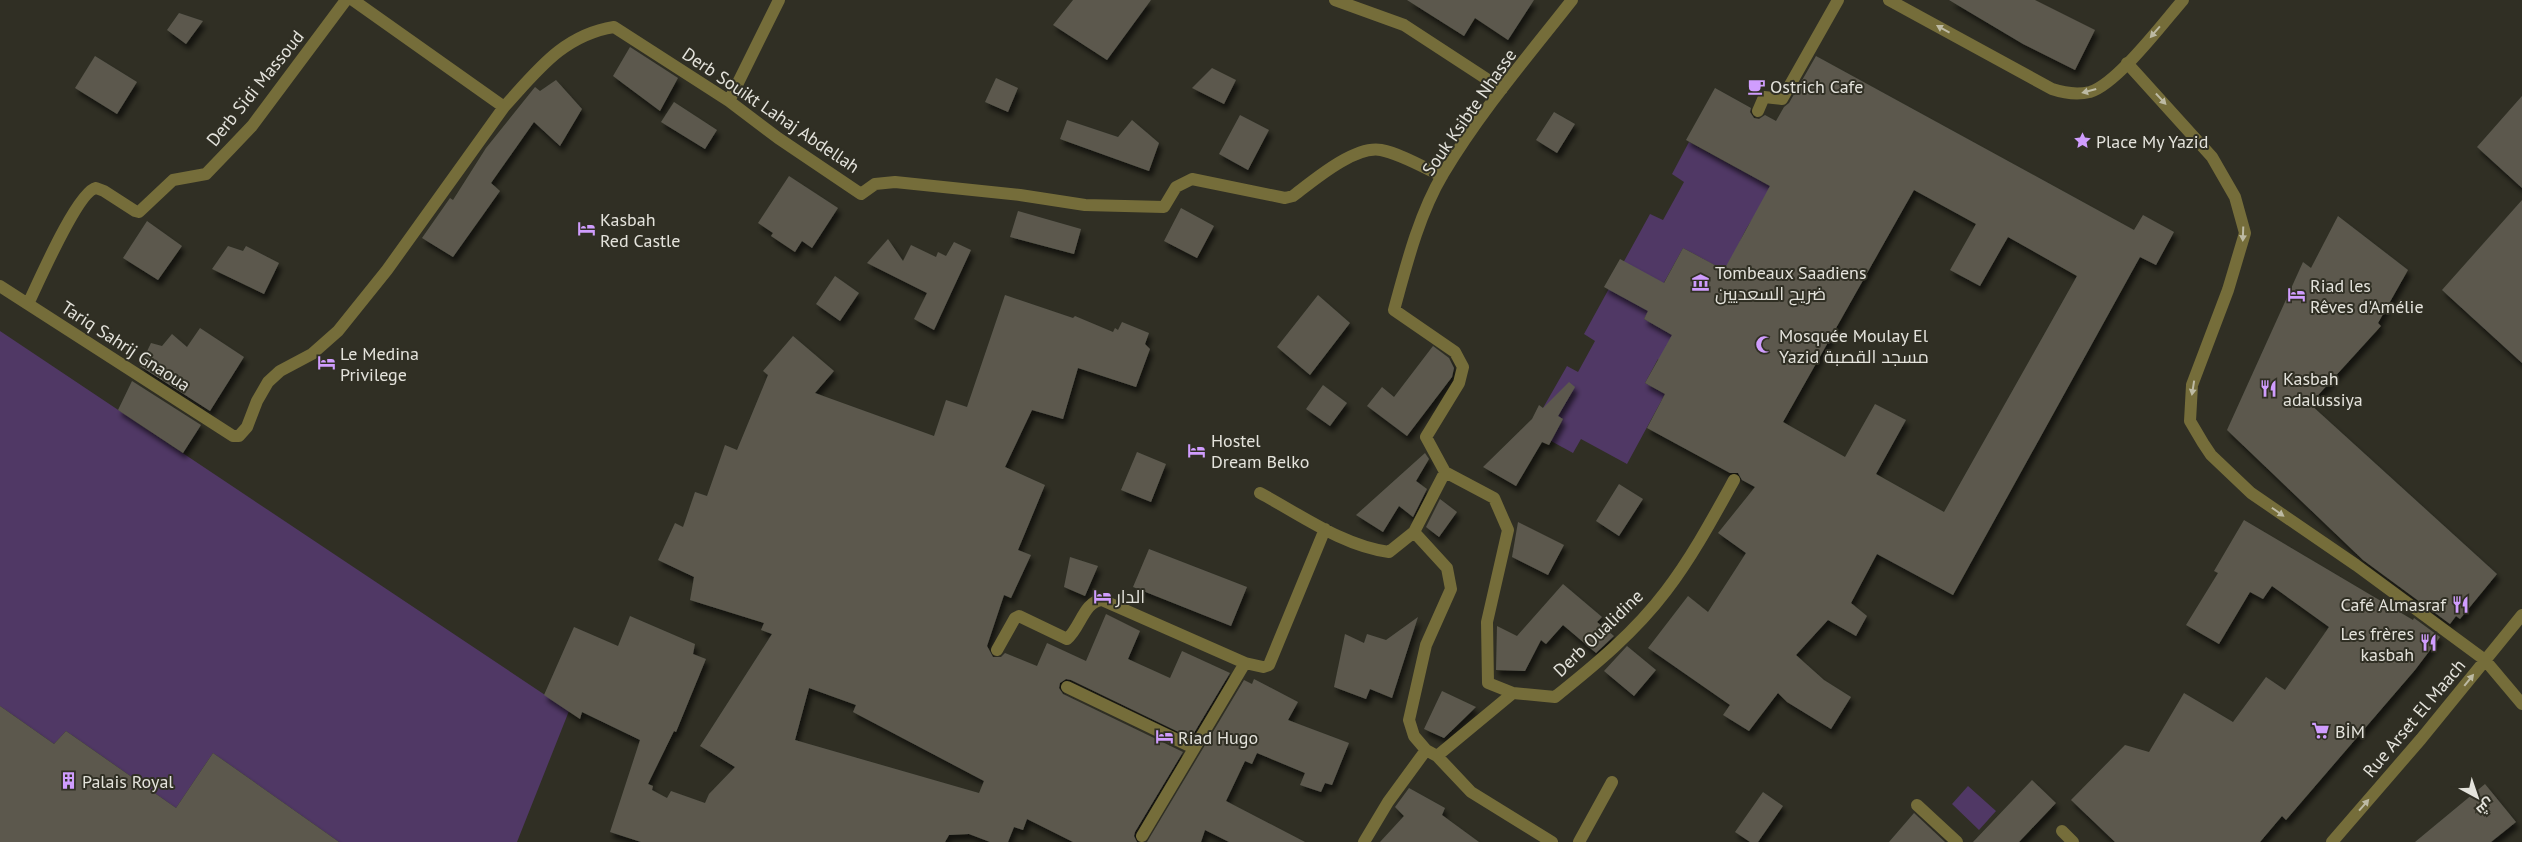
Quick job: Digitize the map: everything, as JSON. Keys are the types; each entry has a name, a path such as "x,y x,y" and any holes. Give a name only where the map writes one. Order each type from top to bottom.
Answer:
{"street":[{"name":"Derb Sidi Massoud","path":"28,304 67,225 87,192 96,188 104,191 139,212 173,180 206,174 252,126 346,0"},
{"path":"353,0 504,107"},
{"path":"729,101 779,0"},
{"path":"1335,0 1404,25 1502,89"},
{"name":"Souk Ksibte Nhasse","path":"1445,472 1426,438 1459,383 1462,367 1455,352 1394,310 1408,261 1442,176 1502,89 1572,0"},
{"path":"1758,111 1764,97 1782,100 1838,0"},
{"path":"1889,0 2052,89 2064,93 2090,92 2103,86 2128,63 2183,0"},
{"name":"Derb Souikt Lahaj Abdellah","path":"233,436 239,436 247,427 257,400 273,376 312,354 327,342 358,306 387,270 504,107 548,59 587,33 614,27 729,101 778,138 861,194 875,184 895,182 1020,195 1085,205 1164,207 1176,187 1192,179 1285,198 1293,196 1353,155 1372,149 1383,151 1442,176"},
{"path":"2128,63 2212,157 2236,197 2245,232 2228,290 2192,385 2190,421 2210,455 2251,493 2356,565 2485,660 2522,704"},
{"name":"Tariq Sahrij Gnaoua","path":"0,286 233,436"},
{"path":"1260,493 1326,529 1372,549 1389,552 1414,532 1445,472"},
{"name":"Derb Oualidine","path":"1445,472 1494,498 1508,530 1487,622 1488,683 1513,693 1555,697 1627,635 1666,592 1708,526 1734,480"},
{"path":"997,650 1015,618 1019,616 1067,639 1073,634 1090,605 1097,600 1102,600 1245,663 1263,666 1272,661 1326,529"},
{"path":"1414,532 1447,568 1451,590 1426,645 1409,720 1414,736 1426,750 1437,756 1471,792 1548,841"},
{"name":"Rue Arset El Maach","path":"2332,842 2421,739 2522,615"},
{"path":"1142,836 1245,663"},
{"path":"1067,687 1194,748"},
{"path":"1437,756 1513,693"},
{"path":"1364,842 1388,802 1426,750"},
{"path":"1579,842 1612,782"},
{"path":"1917,805 1957,842"},
{"path":"2062,831 2073,842"}],"shaded area":[{"path":"1689,142 1778,190 1747,228 1738,248 1731,274 1683,248 1644,319 1692,345 1678,370 1658,359 1645,383 1665,394 1627,464 1581,439 1573,453 1551,441 1563,419 1543,408 1567,366 1578,372 1595,341 1584,334 1650,214 1663,220 1684,182 1672,174"},
{"path":"0,331 569,711 517,842 339,842 213,753 176,808 66,731 54,744 0,706"},
{"path":"1968,786 1996,811 1979,830 1952,804"}],"building":[{"path":"1073,0 1151,0 1107,60 1053,25"},
{"path":"1407,0 1534,0 1508,40 1475,18 1464,36"},
{"path":"1949,0 2035,0 2095,30 2075,70 2023,44"},
{"path":"179,13 203,21 186,44 167,30"},
{"path":"630,47 678,78 660,111 613,76"},
{"path":"95,56 137,82 117,114 75,88"},
{"name":"Mosquée Moulay El Yazid مسجد القصبة","path":"1816,56 2134,230 2143,215 2174,232 2156,265 2140,257 1953,595 1877,554 1851,603 1867,616 1856,636 1828,620 1796,655 1824,680 1851,697 1831,729 1787,702 1778,693 1749,731 1723,715 1730,705 1648,648 1688,596 1708,612 1746,553 1718,533 1755,487 1742,480 1738,473 1730,473 1647,428 1665,394 1645,383 1672,335 1644,319 1648,311 1604,287 1620,259 1664,283 1683,248 1724,270 1770,186 1686,140 1715,88 1751,108 1750,112 1754,118 1759,119 1765,115 1776,121 1784,107 1789,103","holes":["1914,190 1976,224 1950,270 1980,286 2008,237 2077,276 1944,512 1876,474 1906,420 1875,404 1845,457 1783,422"]},
{"path":"1212,68 1236,80 1224,104 1192,88"},
{"path":"996,78 1018,88 1008,112 985,102"},
{"path":"556,80 582,109 560,146 534,122 491,183 500,191 453,257 422,238 450,198 453,200 486,148 535,87 540,91"},
{"path":"2522,96 2522,188 2477,147"},
{"path":"674,102 717,130 705,149 661,122"},
{"path":"1554,112 1575,124 1557,153 1536,140"},
{"path":"1240,115 1269,130 1248,170 1219,154"},
{"path":"1067,120 1118,137 1132,120 1159,143 1149,171 1060,139"},
{"path":"789,176 838,208 812,248 802,241 795,252 771,236 773,233 758,223"},
{"path":"2522,200 2522,363 2442,290"},
{"path":"1181,208 1214,226 1197,258 1164,241"},
{"path":"1018,211 1081,229 1074,254 1010,237"},
{"path":"2338,216 2408,270 2378,323 2381,326 2310,404 2497,574 2460,619 2456,616 2450,624 2363,560 2227,430 2303,262 2311,268"},
{"path":"147,221 182,246 158,280 123,258"},
{"path":"888,239 903,261 911,245 936,257 938,252 946,256 954,242 971,250 934,330 914,319 927,293 867,263"},
{"path":"228,246 243,251 246,246 279,263 264,294 212,269"},
{"path":"835,276 859,293 840,321 816,304"},
{"path":"1005,295 1073,318 1075,316 1113,332 1115,328 1118,330 1122,322 1149,333 1145,344 1150,349 1136,387 1078,368 1063,419 1032,410 1005,467 1045,485 1018,550 1031,555 1011,598 1004,595 987,646 993,657 1001,657 1005,653 1037,666 1047,643 1086,661 1106,614 1140,631 1128,659 1170,678 1182,651 1230,673 1191,738 1071,680 1066,679 1060,683 1059,688 1063,694 1183,752 1135,832 1134,836 1137,842 1073,842 1027,819 1023,830 1014,827 1008,842 990,842 969,834 949,835 945,842 641,842 610,832 640,740 582,712 580,719 544,695 574,627 618,646 630,616 695,644 693,654 706,659 676,732 674,731 648,784 653,786 652,790 667,798 671,791 705,803 709,794 735,767 700,746 772,634 761,630 764,623 690,600 694,577 658,560 675,523 683,527 695,492 707,496 725,445 737,450 768,375 763,371 793,336 834,371 815,393 934,436 946,400 967,407","holes":["809,688 856,705 853,712 984,781 979,793 795,740"]},
{"path":"1318,295 1350,323 1310,375 1277,347"},
{"path":"200,328 244,357 210,411 140,366 151,343 162,346 172,334 187,347"},
{"path":"1433,346 1449,358 1454,368 1452,377 1407,436 1367,406 1382,387 1394,397"},
{"path":"132,381 201,425 183,453 118,410"},
{"path":"1569,382 1575,387 1558,416 1563,419 1549,445 1542,442 1516,486 1483,467 1532,419 1539,405 1543,408"},
{"path":"1323,385 1347,403 1330,426 1306,409"},
{"path":"1137,452 1166,464 1151,502 1121,490"},
{"path":"1425,453 1429,459 1416,481 1427,489 1413,517 1399,506 1383,532 1356,515"},
{"path":"1619,484 1643,499 1619,536 1596,521"},
{"path":"1440,499 1457,512 1439,537 1426,527"},
{"path":"2244,520 2413,620 2414,618 2440,637 2415,670 2286,820 2282,816 2260,842 2115,842 2071,800 2125,745 2149,752 2184,693 2233,722 2266,677 2285,690 2329,627 2272,586 2263,599 2250,592 2219,644 2186,625 2218,573 2214,571"},
{"path":"1518,522 1564,545 1548,575 1512,557"},
{"path":"1149,549 1247,587 1231,626 1133,587"},
{"path":"1070,557 1098,566 1085,596 1064,587"},
{"path":"1563,584 1602,617 1597,622 1614,636 1596,653 1563,625 1546,644 1541,640 1525,671 1496,670 1497,626 1517,636"},
{"path":"1418,617 1392,698 1370,689 1366,699 1334,687 1345,634 1364,643 1367,634 1386,640"},
{"path":"1627,646 1656,670 1634,696 1604,671"},
{"path":"1254,679 1298,702 1288,720 1349,743 1332,785 1325,783 1321,792 1300,785 1305,773 1257,753 1252,764 1245,761 1226,801 1305,842 1229,842 1205,830 1201,842 1147,842 1244,680 1252,684"},
{"path":"1442,691 1476,707 1444,738 1424,729"},
{"name":"Palais Royal","path":"0,706 54,744 66,731 176,808 213,753 339,842 0,842"},
{"path":"2032,780 2056,803 2019,842 1973,842"},
{"path":"2485,784 2516,822 2491,842 2415,842"},
{"path":"1409,788 1445,808 1442,815 1479,842 1380,842 1404,816 1395,807"},
{"path":"1763,792 1783,806 1758,842 1750,842 1735,832"},
{"path":"1914,813 1945,842 1889,842"}],"place":[{"name":"Ostrich Cafe","path":"1756,86"},
{"name":"Place My Yazid","path":"2082,141"},
{"name":"Kasbah Red Castle","path":"586,229"},
{"name":"Tombeaux Saadiens ضريح السعديين","path":"1701,282"},
{"name":"Riad les Rêves d'Amélie","path":"2296,295"},
{"name":"Mosquée Moulay El Yazid مسجد القصبة","path":"1765,345"},
{"name":"Le Medina Privilege","path":"326,363"},
{"name":"Kasbah adalussiya","path":"2269,388"},
{"name":"Hostel Dream Belko","path":"1197,450"},
{"name":"الدار","path":"1102,596"},
{"name":"Café Almasraf","path":"2460,604"},
{"name":"Les frères kasbah","path":"2428,643"},
{"name":"BİM","path":"2321,731"},
{"name":"Riad Hugo","path":"1164,737"},
{"name":"Palais Royal","path":"68,781"}]}
